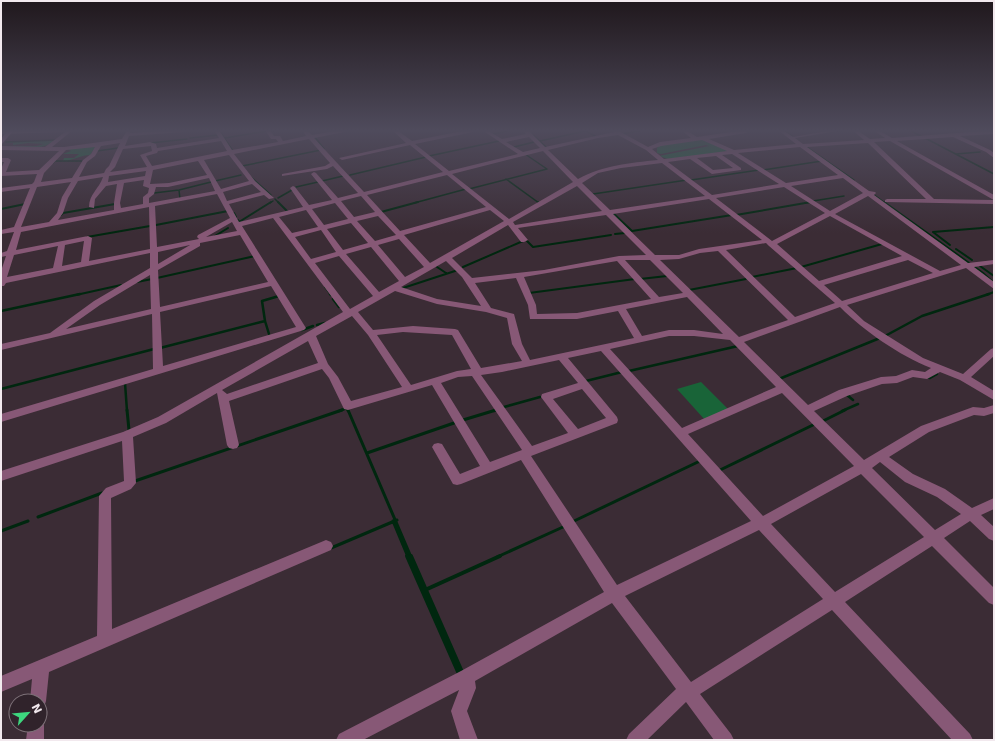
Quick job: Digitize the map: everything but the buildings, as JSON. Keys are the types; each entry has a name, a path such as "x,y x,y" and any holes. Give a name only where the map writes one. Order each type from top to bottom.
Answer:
{"street":[{"path":"6,165 2,174 41,172"},
{"path":"1,282 11,253 20,217 32,195 41,172 48,165"},
{"path":"51,224 60,213 65,197 83,165"},
{"path":"92,207 92,199 104,184 108,170 113,165"},
{"path":"148,165 150,168 146,186 168,185 210,176"},
{"path":"1,190 166,165"},
{"path":"1,420 158,370 301,328 203,165"},
{"path":"240,165 253,182 271,198"},
{"path":"284,175 327,167 330,165"},
{"path":"336,165 430,268"},
{"path":"439,165 511,224 524,240"},
{"path":"194,242 236,221 275,216 479,165"},
{"path":"560,165 654,257 994,598"},
{"path":"1,476 127,435 162,420 446,258 511,224 596,172 639,165"},
{"path":"669,165 769,242 861,323 920,360 964,378 994,396"},
{"path":"702,165 712,172 739,169 733,165"},
{"path":"752,165 831,214 940,274"},
{"path":"830,165 872,193 887,200 971,265 994,286"},
{"path":"832,165 971,265 994,278"},
{"path":"894,165 932,201"},
{"path":"936,165 994,198"},
{"path":"314,174 405,282"},
{"path":"511,224 608,212 845,176"},
{"path":"104,184 147,178"},
{"path":"118,211 117,203 120,182"},
{"path":"1,232 149,205 219,191 253,182"},
{"path":"153,186 151,194 146,196 149,205 154,250 158,370"},
{"path":"293,188 341,253 379,297"},
{"path":"226,203 265,193"},
{"path":"470,281 518,275 619,258 679,257 699,252 769,242 831,214 872,193"},
{"path":"887,200 994,202"},
{"path":"309,262 491,208"},
{"path":"290,236 380,213"},
{"path":"275,216 309,262 351,313 371,333 409,389"},
{"path":"1,282 57,269 243,232"},
{"path":"1,255 88,238 85,264"},
{"path":"50,336 97,303 204,240"},
{"path":"57,269 62,243"},
{"path":"720,249 794,321"},
{"path":"818,284 909,257"},
{"path":"446,258 461,269 487,309"},
{"path":"619,258 658,301"},
{"path":"310,336 324,366 333,377 348,406 435,382 457,374 528,364 669,333 686,333 736,340 841,304 940,274 971,265 994,262"},
{"path":"518,275 532,305 533,317 577,316 690,294"},
{"path":"1,347 274,283"},
{"path":"395,288 422,298 487,309 511,316 518,344 528,364"},
{"path":"621,308 639,339"},
{"path":"371,333 388,329 424,328 455,332 477,372 614,594 725,740"},
{"path":"604,348 761,522 964,740"},
{"path":"964,378 994,350"},
{"path":"438,447 457,480 526,452 530,452 613,420 562,357"},
{"path":"223,400 324,366"},
{"path":"806,410 843,393 881,381 897,379 912,373 927,376 938,368"},
{"path":"435,382 487,467"},
{"path":"576,434 546,397 584,385"},
{"path":"220,388 234,445"},
{"path":"681,433 784,388"},
{"path":"344,740 467,677 614,594 761,522 863,467 925,429 973,411 984,412 994,409"},
{"path":"105,641 105,496 108,493 130,483 127,435"},
{"path":"880,456 909,478 941,493 971,514 994,535"},
{"path":"635,740 687,692 971,514 994,503"},
{"path":"1,684 326,546"},
{"path":"39,693 41,668"},
{"path":"467,677 468,688 460,711 469,740"}],"green space":[{"path":"701,382 728,409 705,420 677,389"}],"waterway":[{"path":"242,166 249,165"},
{"path":"350,175 394,165"},
{"path":"507,179 547,169 541,165"},
{"path":"763,170 799,165"},
{"path":"832,165 854,180"},
{"path":"976,165 994,174"},
{"path":"691,180 759,170"},
{"path":"215,181 241,175"},
{"path":"322,181 343,176"},
{"path":"251,177 271,195"},
{"path":"469,189 507,179"},
{"path":"507,179 539,203 538,202"},
{"path":"593,194 687,180"},
{"path":"179,190 211,182"},
{"path":"296,187 318,182"},
{"path":"414,203 466,189"},
{"path":"154,193 179,190"},
{"path":"179,190 180,199"},
{"path":"278,198 292,190"},
{"path":"873,194 885,203"},
{"path":"813,201 844,196"},
{"path":"275,199 287,211"},
{"path":"238,220 239,222 271,202"},
{"path":"381,212 418,202"},
{"path":"736,215 811,202 805,203"},
{"path":"884,202 983,273 994,283"},
{"path":"1,209 25,204"},
{"path":"61,215 63,213 115,204"},
{"path":"156,225 228,211"},
{"path":"234,213 236,217"},
{"path":"613,213 632,231 732,215"},
{"path":"87,237 150,226"},
{"path":"950,245 933,232 994,227"},
{"path":"215,236 228,228"},
{"path":"615,234 625,233"},
{"path":"527,241 533,247 611,235"},
{"path":"463,267 523,241"},
{"path":"801,267 882,244"},
{"path":"956,249 972,260"},
{"path":"157,278 255,256"},
{"path":"980,266 994,276"},
{"path":"437,267 446,273"},
{"path":"752,277 797,268"},
{"path":"403,288 458,270"},
{"path":"640,279 667,276"},
{"path":"137,282 152,279"},
{"path":"529,293 635,279"},
{"path":"689,290 746,279"},
{"path":"76,295 121,285"},
{"path":"325,287 331,295 330,294"},
{"path":"986,295 994,292"},
{"path":"1,311 80,294"},
{"path":"885,336 922,316 986,295"},
{"path":"265,321 262,301 279,296"},
{"path":"333,299 339,307"},
{"path":"160,348 265,321"},
{"path":"265,321 269,334"},
{"path":"317,325 325,323"},
{"path":"302,330 313,326"},
{"path":"779,379 880,338"},
{"path":"630,372 629,371 738,346"},
{"path":"1,389 154,349"},
{"path":"586,381 622,372"},
{"path":"927,377 930,378 937,374"},
{"path":"125,383 127,411"},
{"path":"849,395 847,395 853,400"},
{"path":"504,407 540,397"},
{"path":"842,411 858,404"},
{"path":"339,411 347,408 348,411"},
{"path":"127,410 129,430"},
{"path":"135,481 342,410"},
{"path":"348,410 395,521"},
{"path":"463,420 496,410 494,411"},
{"path":"824,423 823,421 845,410"},
{"path":"367,453 454,423"},
{"path":"718,471 815,424"},
{"path":"572,522 700,461"},
{"path":"38,517 102,493"},
{"path":"1,531 28,521"},
{"path":"395,521 411,557"},
{"path":"331,548 393,522"},
{"path":"393,522 408,557"},
{"path":"497,557 563,527"},
{"path":"407,556 459,674"},
{"path":"411,556 426,590"},
{"path":"426,590 500,556"},
{"path":"426,590 462,672"}]}
